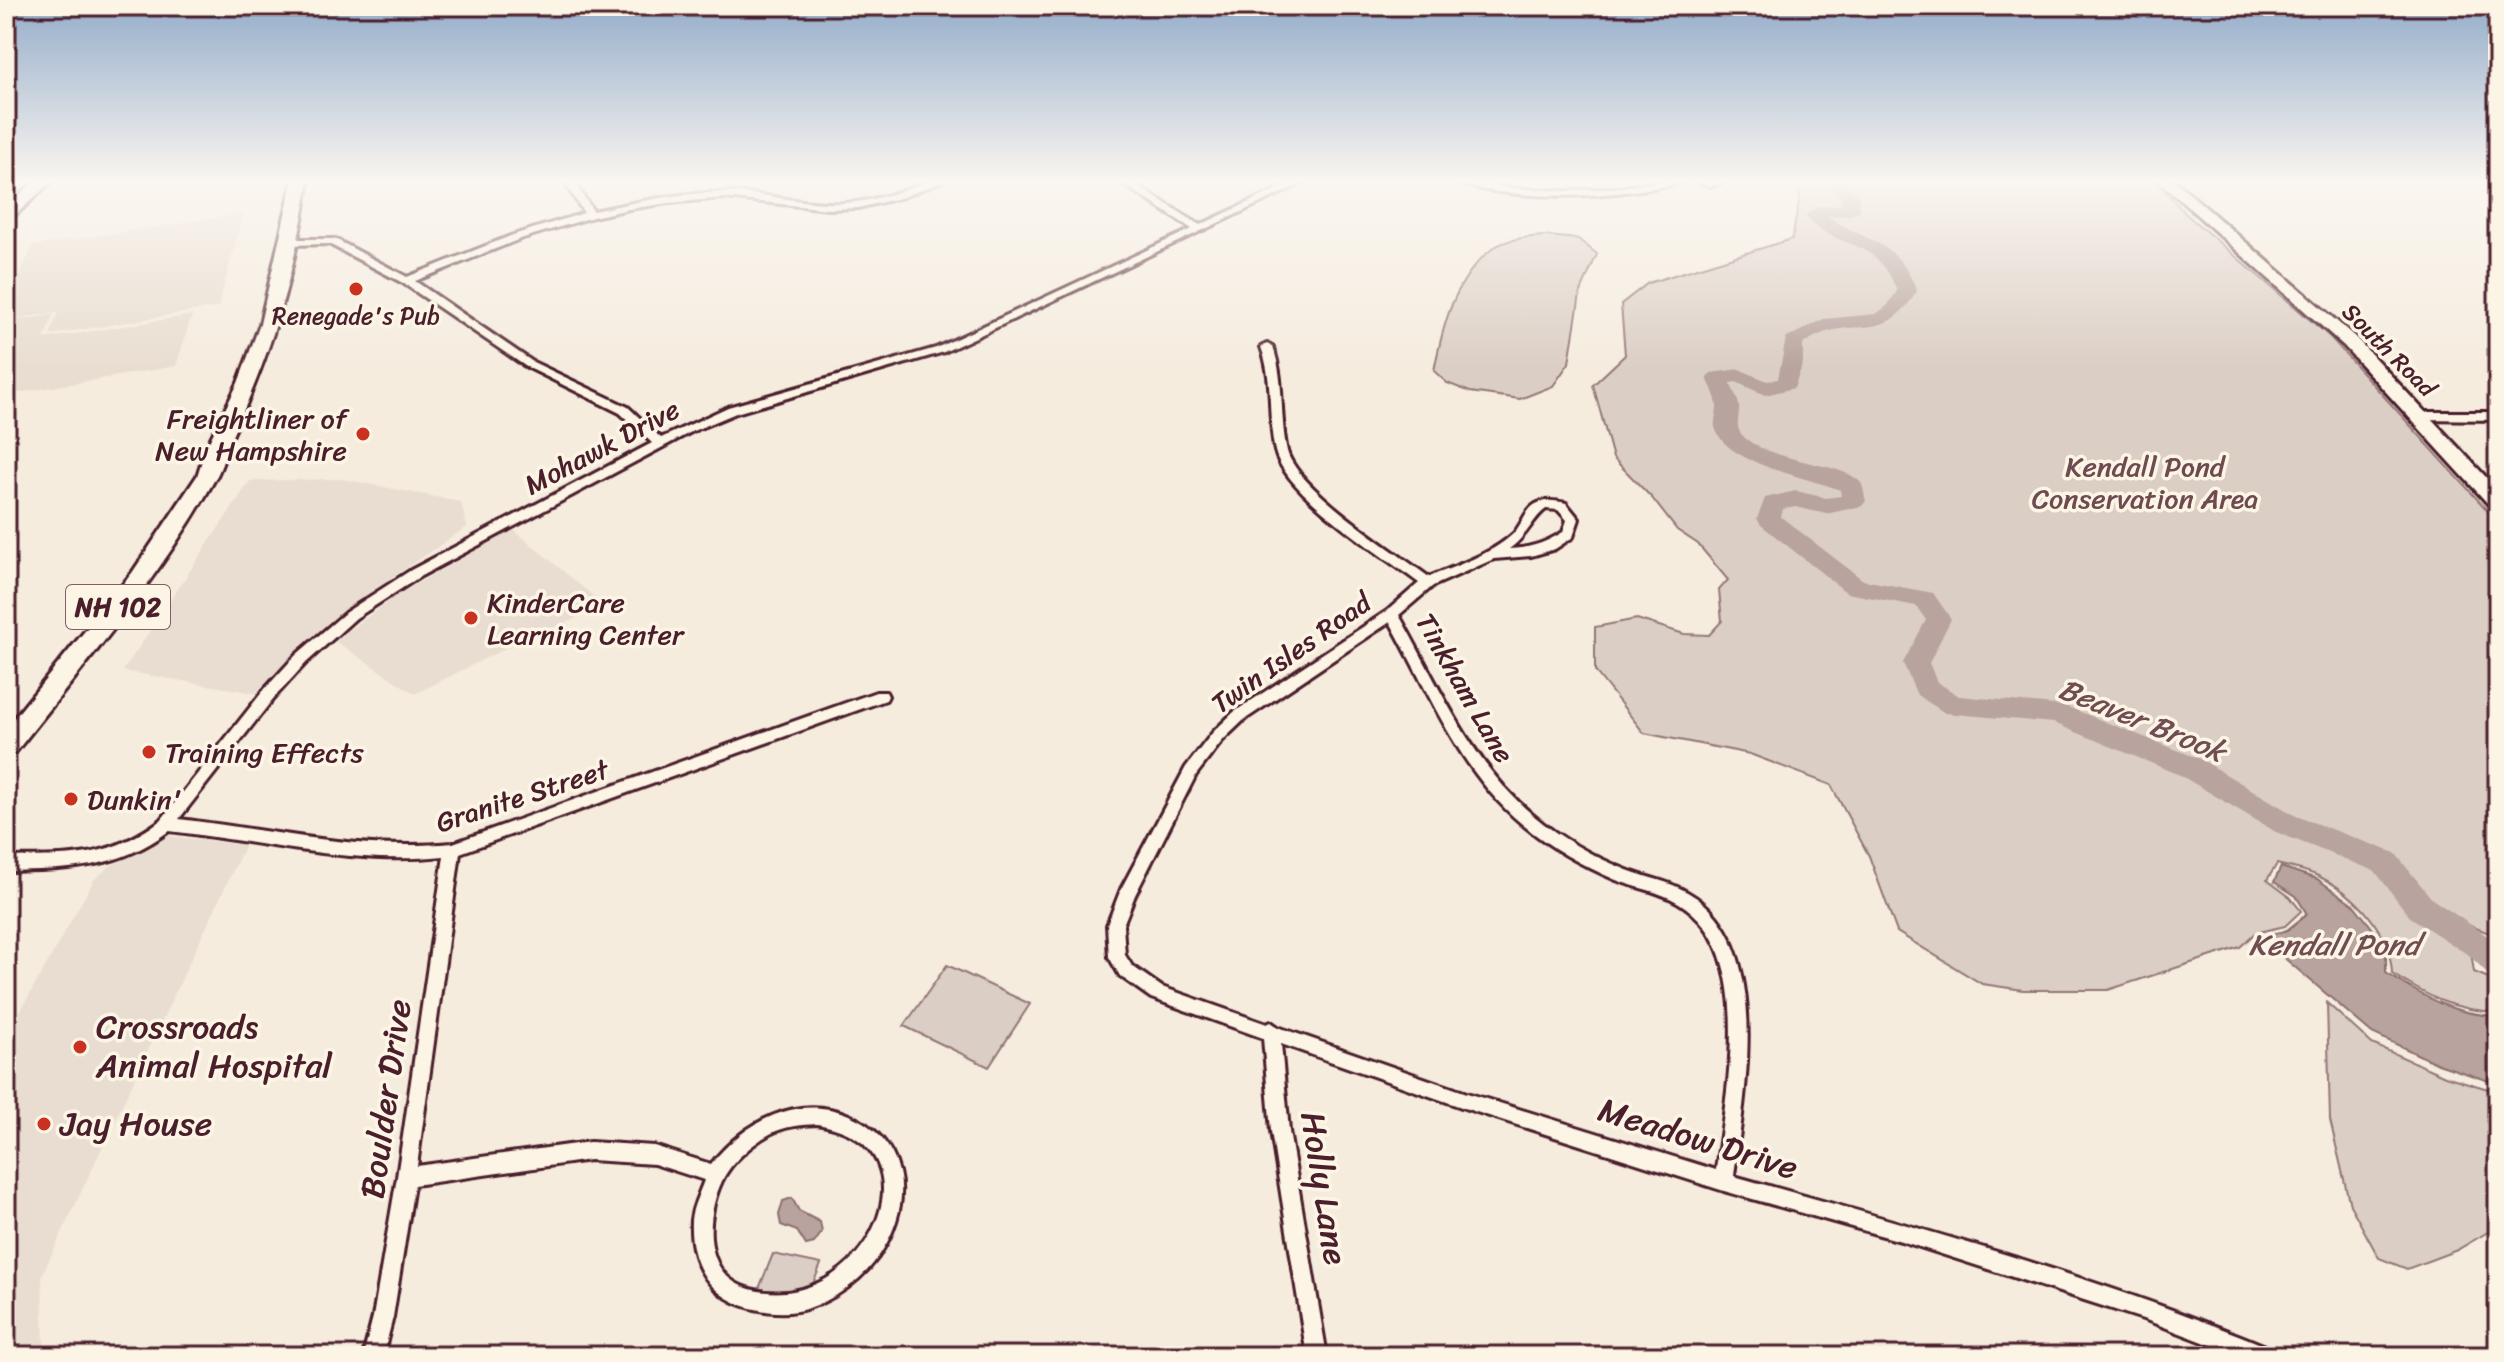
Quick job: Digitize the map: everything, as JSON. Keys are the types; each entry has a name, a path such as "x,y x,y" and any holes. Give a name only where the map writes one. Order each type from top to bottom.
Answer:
{"main road":[{"name":"NH 102","path":"6,746 140,579 207,476 212,456 258,358 276,301 289,244"},
{"name":"NH 102","path":"6,721 117,581 189,478 212,456"}],"street":[{"path":"336,244 407,281 529,364 624,410 660,444"},
{"path":"407,281 497,244"},
{"name":"Mohawk Drive","path":"6,864 106,859 131,849 166,824 268,695 301,659 351,615 416,573 660,444 732,410 940,350 1168,244"},
{"name":"South Road","path":"2238,244 2350,342 2498,502"},
{"path":"1267,347 1277,379 1281,450 1285,464 1294,476 1345,519 1428,583"},
{"path":"2421,416 2498,416"},
{"name":"Twin Isles Road","path":"1122,965 1117,957 1115,925 1127,894 1191,771 1218,736 1239,716 1392,614 1428,583 1492,555 1517,537 1537,507 1545,504 1562,506 1573,519 1569,534 1550,546 1531,552 1492,555"},
{"name":"Tinkham Lane","path":"1392,614 1464,748 1502,797 1557,841 1590,860 1686,899 1709,915 1724,938 1738,990 1739,1025 1724,1182"},
{"name":"Granite Street","path":"166,824 216,828 368,852 402,854 453,849 881,696"},
{"name":"Boulder Drive","path":"373,1356 383,1317 406,1177 453,849"},
{"name":"Meadow Drive","path":"1122,965 1140,983 1157,993 1271,1030 1467,1101 1724,1182 2021,1269 2146,1310 2266,1356"},
{"name":"Holly Lane","path":"1271,1030 1280,1131 1317,1356"},
{"path":"822,1115 849,1121 879,1146 890,1171 892,1200 875,1246 844,1280 803,1301 769,1305 753,1302 726,1289 707,1266 701,1252 699,1221 715,1174 736,1148 763,1129 792,1118 822,1115"},
{"path":"406,1177 590,1151 654,1155 715,1174"}],"shaded area":[{"path":"236,244 218,307 50,335 58,312 6,320 6,301 33,246"},
{"path":"54,314 44,339 192,315 176,366 6,395 6,322"},
{"path":"342,479 461,502 467,527 338,614 255,693 123,671 250,481"},
{"name":"KinderCare Learning Center","path":"514,530 605,606 506,648 415,694 335,641 401,592"},
{"path":"168,836 245,845 42,1275 44,1356 6,1356 6,1026 12,1026 94,880 110,866"}],"green space":[{"path":"1584,244 1597,254 1580,294 1569,363 1553,386 1520,399 1470,392 1447,383 1434,371 1446,320 1459,289 1479,261 1498,245"},
{"name":"Kendall Pond Conservation Area","path":"1777,244 2220,244 2330,337 2498,522 2498,936 2467,925 2474,972 2498,982 2498,1012 2468,1009 2442,1001 2392,974 2386,944 2359,905 2320,877 2277,864 2267,880 2290,897 2301,911 2285,926 2255,933 2240,947 2108,990 2023,990 1982,984 1897,932 1869,856 1831,785 1750,754 1644,733 1595,671 1595,627 1637,619 1684,634 1709,635 1722,621 1719,590 1728,580 1698,544 1677,530 1652,498 1613,458 1593,385 1625,355 1621,304 1648,283"},
{"path":"947,965 1030,1004 989,1067 904,1026"},
{"path":"2327,1003 2372,1044 2445,1076 2498,1092 2498,1226 2457,1250 2407,1269 2379,1258 2350,1205 2330,1120"},
{"path":"773,1254 821,1264 811,1289 785,1295 758,1291"}],"water":[{"name":"Kendall Pond","path":"2281,867 2317,879 2353,904 2377,934 2386,952 2386,973 2452,1008 2498,1016 2498,1084 2438,1064 2372,1033 2261,938 2287,930 2307,914 2296,896 2274,882"},
{"path":"792,1198 799,1211 820,1222 822,1232 814,1243 806,1245 797,1231 781,1225 779,1215 783,1201"}],"waterway":[{"name":"Beaver Brook","path":"1867,244 1891,260 1907,291 1888,316 1831,323 1811,330 1793,342 1793,363 1787,383 1765,388 1739,375 1718,378 1728,405 1726,426 1733,439 1755,456 1818,473 1851,486 1854,501 1826,506 1796,499 1773,503 1769,519 1856,587 1924,599 1939,619 1916,663 1926,688 1954,706 2056,713 2190,767 2286,824 2385,862 2421,908 2481,947 2498,963"}],"place":[{"name":"Renegade's Pub","path":"356,289"},
{"name":"Freightliner of New Hampshire","path":"363,434"},
{"name":"KinderCare Learning Center","path":"471,618"},
{"name":"Training Effects","path":"149,752"},
{"name":"Dunkin'","path":"71,799"},
{"name":"Crossroads Animal Hospital","path":"80,1047"},
{"name":"Jay House","path":"44,1124"}]}
